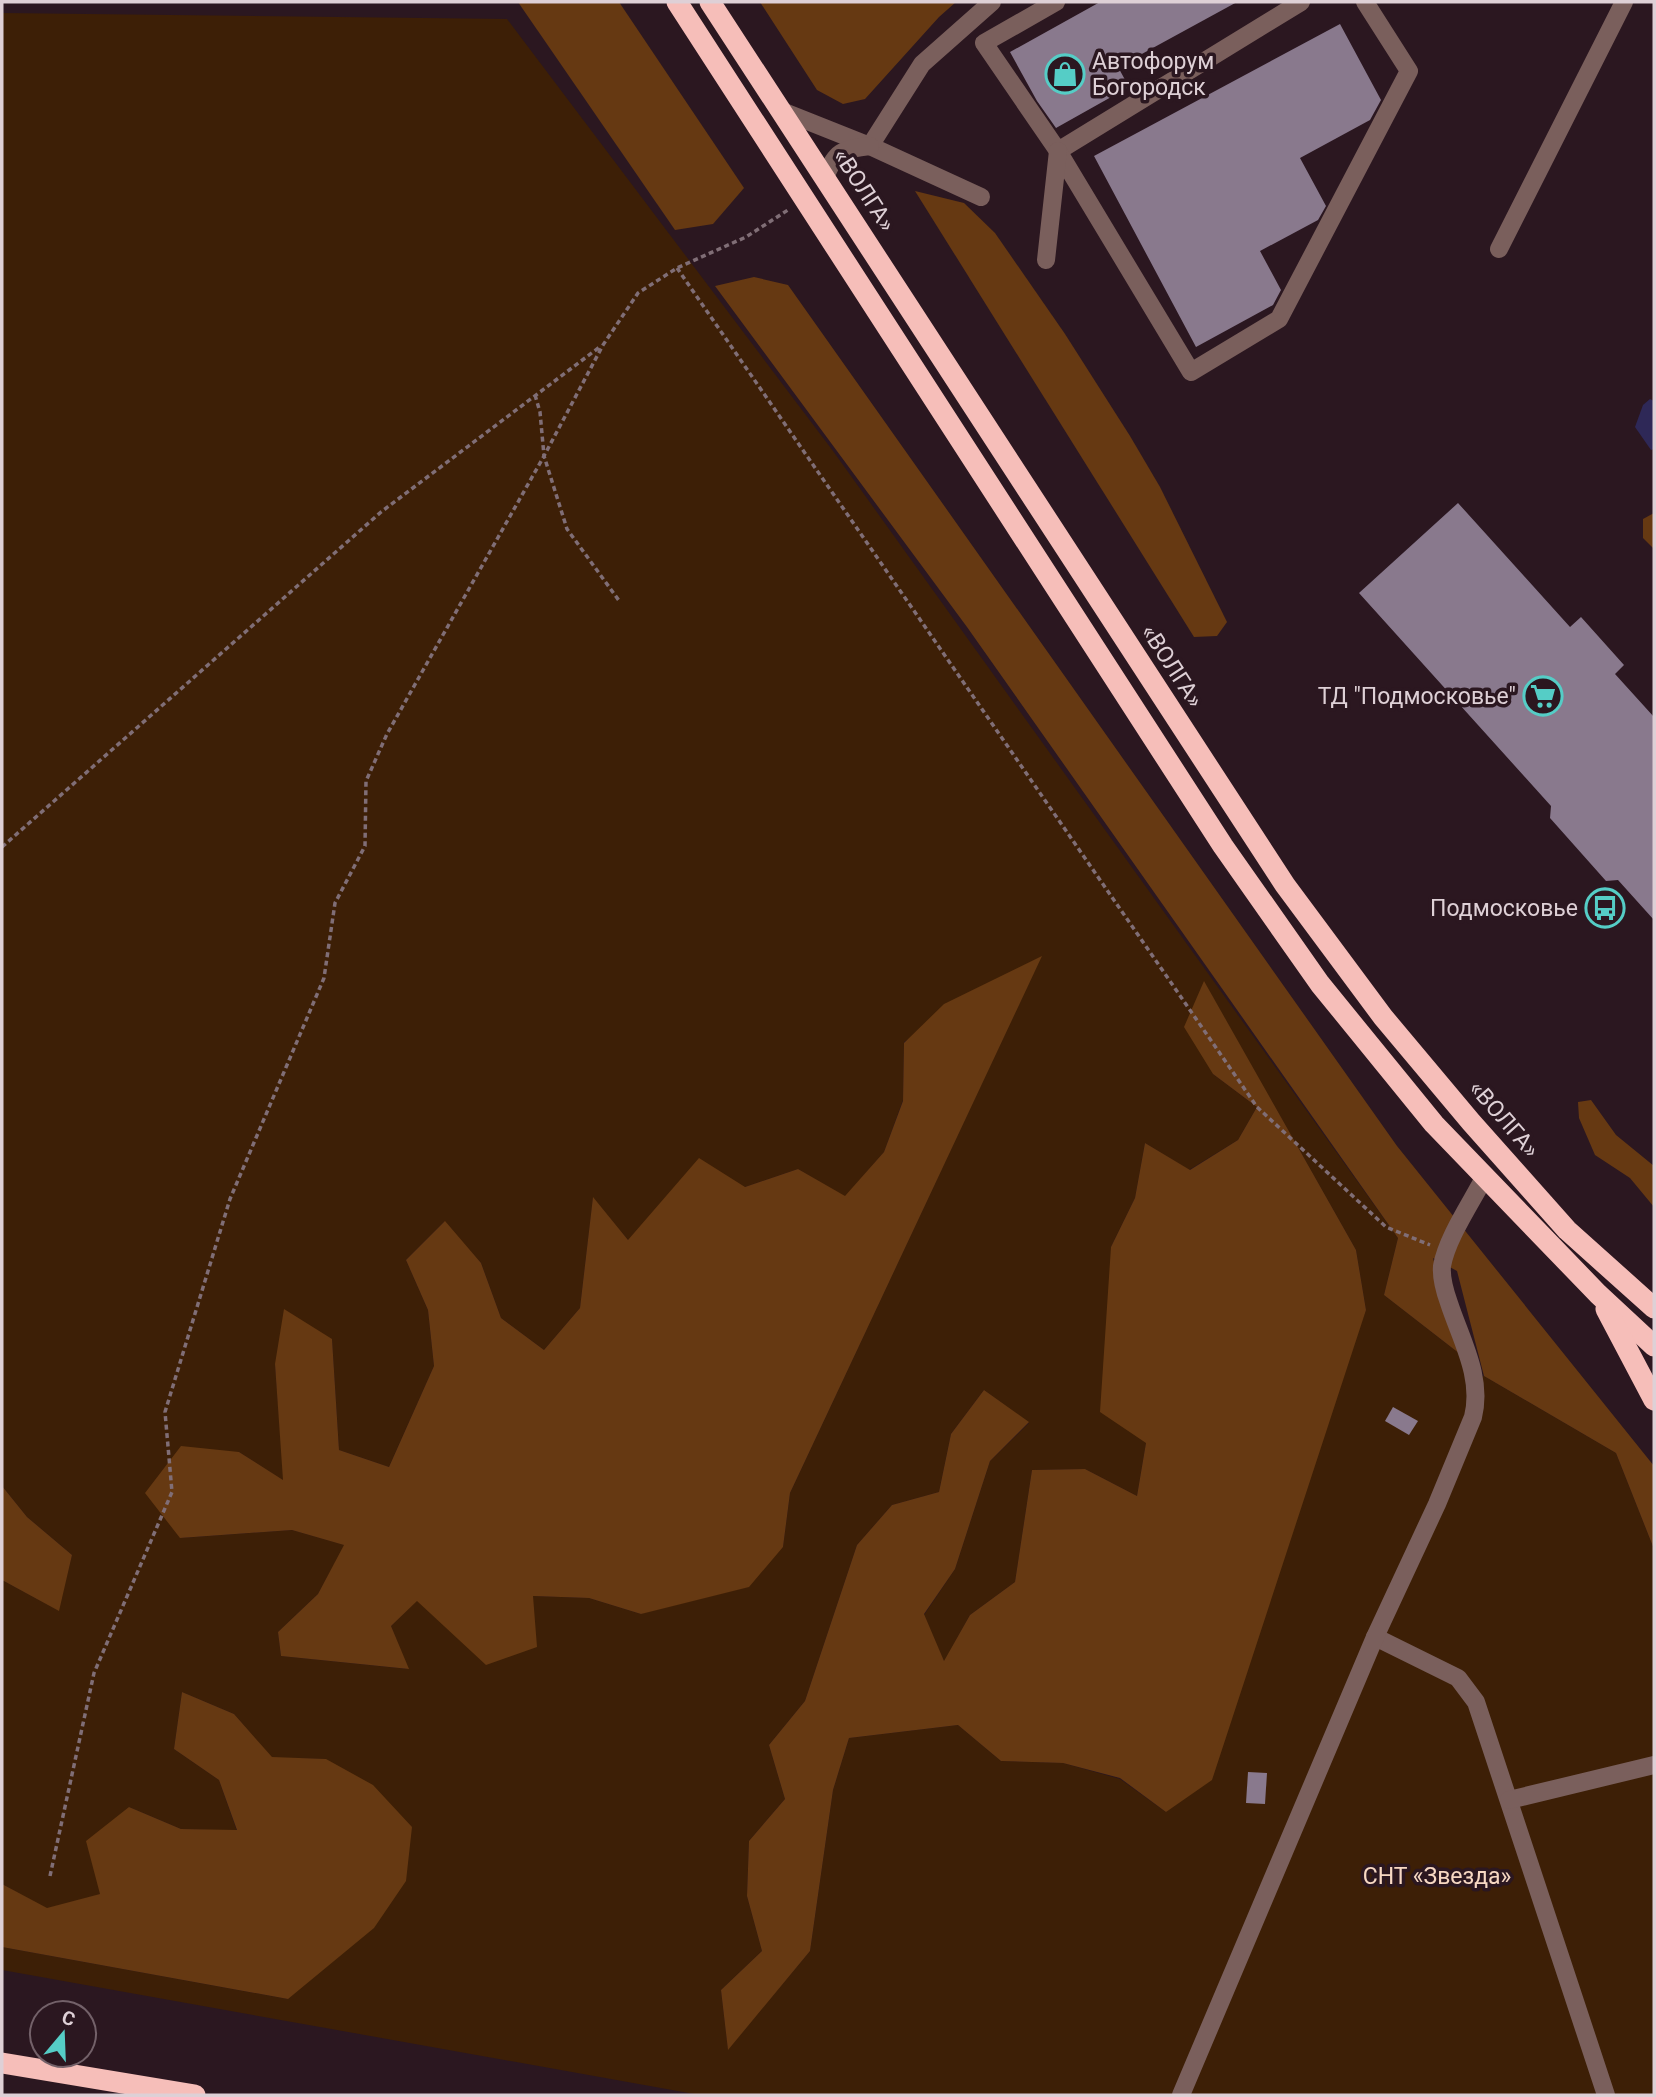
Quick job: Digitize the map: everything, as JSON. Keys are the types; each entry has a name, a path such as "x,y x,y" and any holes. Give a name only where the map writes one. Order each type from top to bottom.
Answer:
{"highway":[{"path":"677,2 1223,846 1320,984 1434,1124 1598,1294 1654,1346"},
{"name":"«ВОЛГА»","path":"710,2 1285,885 1383,1017 1471,1122 1567,1230 1654,1308"},
{"path":"1598,1294 1654,1400"},
{"path":"2,2063 195,2095"}],"lane":[{"path":"825,178 831,162 839,152 870,146 922,64 992,2"},
{"path":"1056,2 984,43 1058,151 1191,372 1279,319 1409,71 1365,2"},
{"path":"1058,151 1301,2"},
{"path":"1499,249 1624,2"},
{"path":"782,111 870,146 981,197"},
{"path":"1046,260 1058,151"},
{"path":"1181,2095 1375,1637 1437,1504 1470,1424 1476,1402 1475,1378 1445,1291 1442,1268 1447,1251 1484,1178"},
{"path":"1375,1637 1458,1678 1476,1702 1605,2095"},
{"path":"1509,1800 1654,1765"}],"path":[{"path":"50,1876 94,1673 173,1492 165,1412 230,1199 324,978 335,903 365,846 366,781 387,734 544,456 603,345 638,293 677,268 746,237 804,199"},
{"path":"677,268 1257,1107 1386,1227 1447,1251"},
{"path":"2,847 381,512 603,345"},
{"path":"535,395 540,412 544,456 567,529 620,602"}],"green space":[{"name":"СНТ «Звезда»","path":"2,13 507,19 833,451 1398,1238 1384,1295 1460,1354 1468,1379 1484,1376 1616,1453 1654,1549 1654,2095 700,2095 2,1970 2,1947 288,1999 326,1759 272,1758 234,1714 182,1692 174,1749 219,1780 237,1831 181,1829 129,1807 101,1894 47,1909 2,1884 2,1580 58,1610 72,1555 27,1517 2,1486","holes":["1041,957 790,1493 783,1547 641,1614 589,1598 533,1596 417,1600 391,1626 408,1669 281,1656 278,1632 318,1594 345,1545 292,1530 181,1538 239,1452 284,1481 275,1364 332,1339 339,1450 389,1467 434,1366 428,1310 406,1260 444,1222 481,1263 501,1318 544,1350 580,1308 593,1198 628,1240 745,1187 798,1169 845,1197 884,1152 903,1100 904,1042","1204,982 1356,1250 1366,1310 1166,1812 1120,1779 1063,1763 1001,1761 958,1725 849,1738 833,1790 810,1951 728,2049 721,1990 762,1951 747,1896 749,1841 785,1799 769,1745 805,1701 857,1545 892,1505 939,1492 951,1434 984,1390 1029,1423 990,1461 955,1569 924,1615 944,1662 970,1615 1015,1582 1032,1470 1085,1469 1137,1496 1146,1443 1111,1247 1135,1198 1145,1143 1189,1170 1238,1140 1257,1107 1213,1074"]}],"shaded area":[{"path":"518,2 619,2 744,188 713,224 675,230"},
{"path":"760,2 956,2 939,17 865,99 843,104 817,90"},
{"path":"915,191 964,203 995,233 1065,334 1160,487 1227,622 1217,636 1194,637"},
{"path":"754,277 788,285 1397,1146 1654,1466 1654,1549 1616,1453 1484,1376 1457,1271 1433,1258 1460,1354 1384,1295 1398,1238 967,627 715,286"},
{"path":"1650,399 1654,401 1654,449 1651,450 1635,427 1643,405"},
{"path":"1654,513 1654,549 1643,538 1643,519"},
{"path":"1042,956 790,1493 783,1547 749,1587 641,1614 589,1598 533,1596 537,1647 486,1665 417,1601 391,1626 409,1669 281,1656 278,1632 318,1594 344,1545 292,1530 180,1538 145,1493 181,1446 239,1452 283,1480 275,1364 284,1309 332,1339 339,1450 389,1467 434,1366 428,1310 406,1260 445,1221 481,1263 501,1318 544,1350 580,1308 593,1197 628,1240 699,1158 745,1187 798,1169 845,1196 884,1152 903,1101 904,1043 944,1004"},
{"path":"1204,981 1356,1250 1366,1310 1212,1780 1166,1812 1120,1778 1063,1763 1001,1761 958,1725 849,1738 833,1790 810,1951 728,2050 721,1990 762,1951 747,1896 749,1841 785,1799 769,1745 805,1701 857,1545 892,1505 939,1492 951,1434 984,1390 1029,1422 990,1461 955,1569 924,1614 944,1661 970,1615 1015,1582 1032,1470 1085,1469 1137,1496 1146,1443 1100,1412 1111,1247 1135,1198 1145,1143 1190,1170 1238,1140 1257,1107 1213,1074 1184,1027"},
{"path":"1591,1100 1616,1135 1654,1166 1654,1207 1630,1178 1595,1155 1579,1118 1578,1102"},
{"path":"2,1486 27,1517 72,1555 59,1611 2,1580"},
{"path":"182,1692 234,1714 272,1757 326,1759 373,1785 412,1827 406,1881 374,1928 288,1999 2,1947 2,1884 47,1908 100,1894 86,1841 129,1807 181,1829 237,1830 219,1780 174,1749"}],"building":[{"path":"1100,2 1237,2 1118,67 1129,87 1056,128 1037,101 1010,52"},
{"path":"1340,24 1381,100 1370,120 1300,158 1326,206 1318,220 1260,251 1281,290 1273,305 1196,347 1094,156"},
{"name":"ТД \"Подмосковье\"","path":"1458,503 1570,627 1581,617 1624,665 1615,674 1654,717 1654,920 1618,880 1606,881 1550,818 1551,806 1359,593"},
{"path":"1393,1407 1418,1421 1409,1435 1385,1421"},
{"path":"1248,1772 1267,1773 1265,1804 1246,1803"}],"place":[{"name":"Автофорум Богородск","path":"1065,74"},
{"name":"ТД \"Подмосковье\"","path":"1543,696"},
{"name":"Подмосковье","path":"1605,908"}]}
